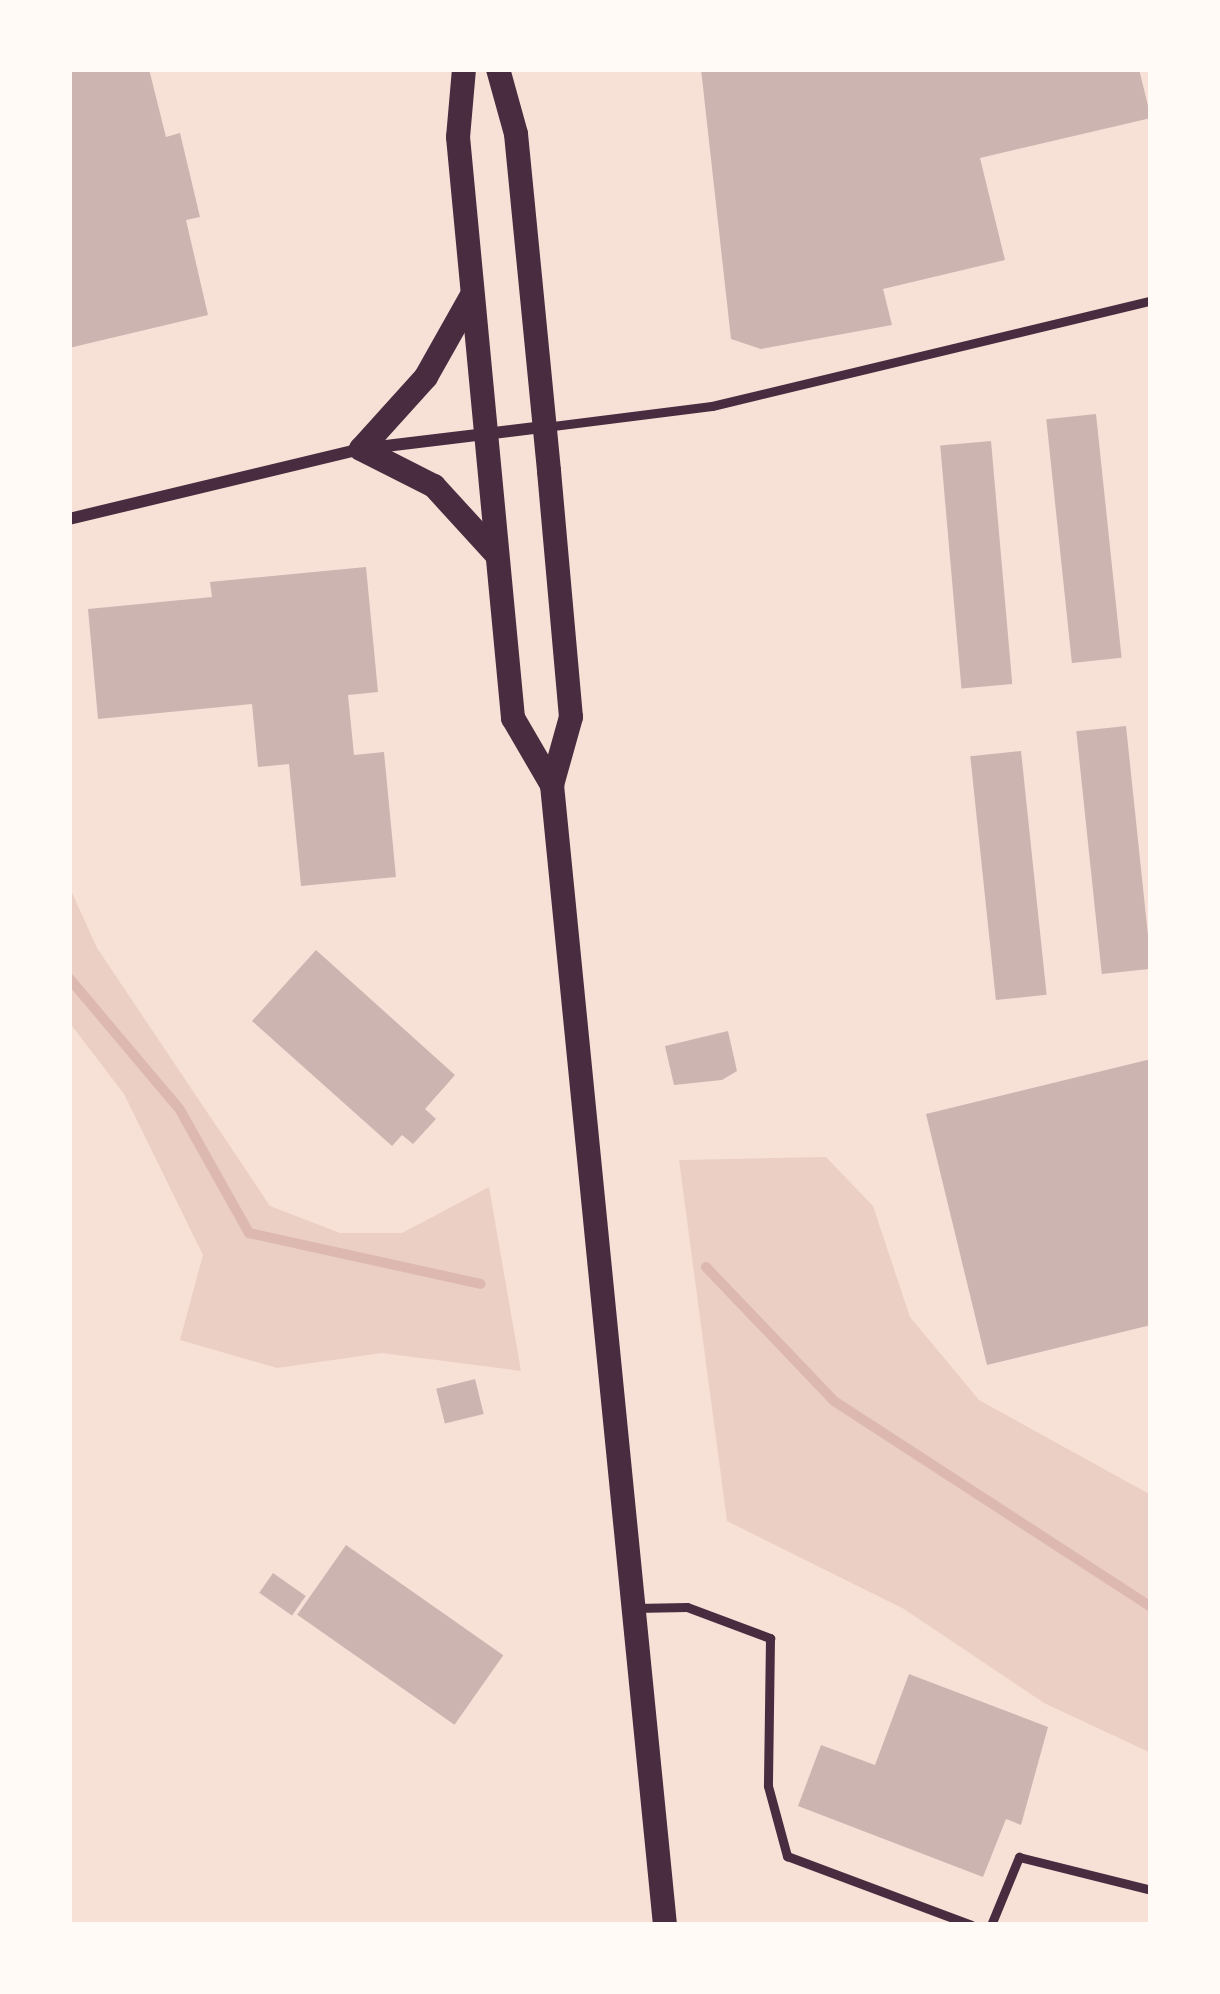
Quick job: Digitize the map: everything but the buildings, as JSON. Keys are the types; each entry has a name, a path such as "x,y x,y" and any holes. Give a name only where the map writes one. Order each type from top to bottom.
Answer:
{"main road":[{"path":"464,69 458,137 513,718 552,785"},
{"path":"498,69 516,134 545,427 571,717 552,785 665,1925"},
{"path":"472,295 426,377 361,449 434,486 496,554"}],"street":[{"path":"69,519 361,449 484,430 545,427"}],"lane":[{"path":"545,427 712,406 1151,301"},
{"path":"634,1608 687,1607 770,1638 768,1786 787,1856 972,1925"},
{"path":"991,1925 1019,1857 1151,1890"}],"shaded area":[{"path":"69,886 97,948 270,1206 340,1233 402,1233 489,1187 521,1371 382,1353 277,1368 180,1340 203,1255 124,1094 69,1022"},
{"path":"826,1157 873,1206 910,1317 979,1400 1151,1495 1151,1753 1044,1703 904,1609 727,1521 679,1160"}],"waterway":[{"path":"69,978 180,1110 249,1233 480,1284"},
{"path":"706,1267 834,1401 1151,1607"}]}
